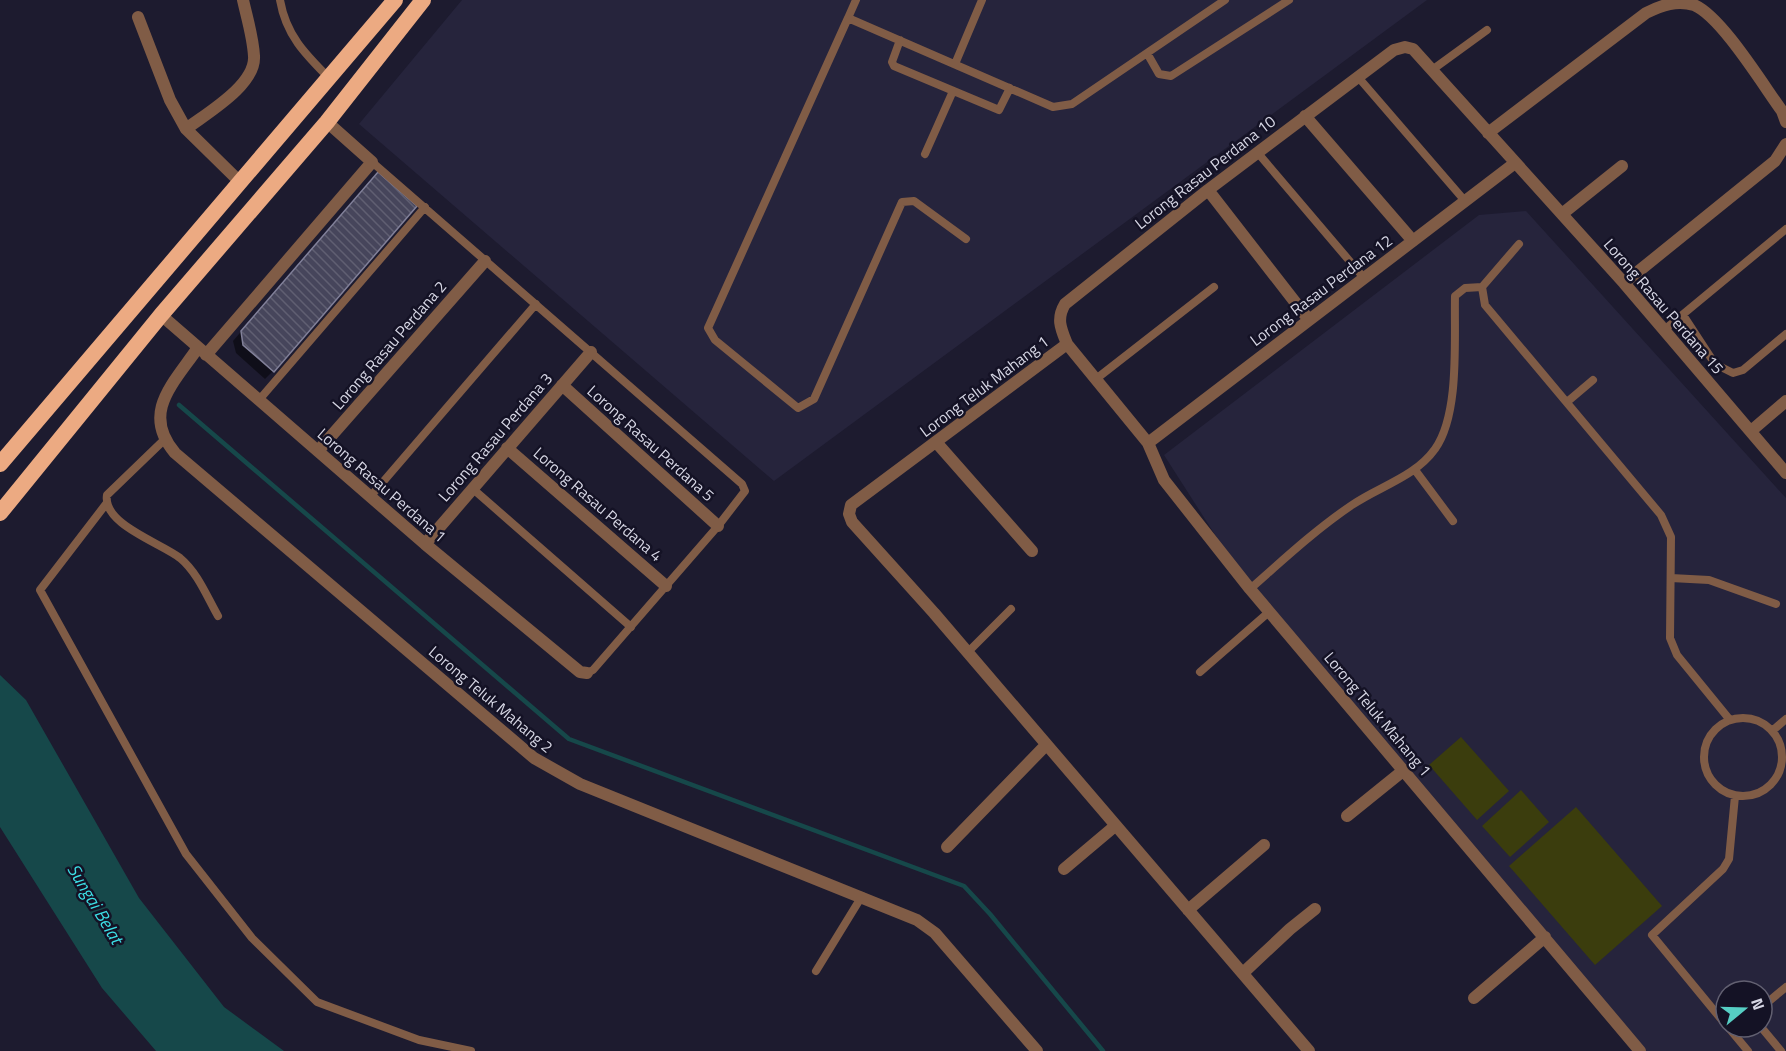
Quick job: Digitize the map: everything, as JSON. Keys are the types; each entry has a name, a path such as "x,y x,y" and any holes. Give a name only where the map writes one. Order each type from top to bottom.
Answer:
{"highway":[{"path":"0,464 395,0"},
{"path":"0,513 161,315 327,122 423,0"}],"street":[{"path":"186,129 239,88 252,69 255,57 243,0"},
{"path":"1488,133 1646,13 1662,4 1679,1 1694,5 1712,15 1782,111 1786,122"},
{"path":"138,17 170,100 186,129 240,182"},
{"name":"Lorong Rasau Perdana 15","path":"1404,47 1413,49 1624,283 1786,473"},
{"name":"Lorong Rasau Perdana 10","path":"1067,344 1060,326 1059,313 1065,304 1257,152 1394,50 1404,47"},
{"path":"1305,116 1413,241"},
{"path":"164,440 159,427 160,410 166,393 372,162 327,122"},
{"path":"1624,283 1775,161 1786,144"},
{"name":"Lorong Rasau Perdana 12","path":"1148,443 1515,163"},
{"path":"1562,214 1622,166"},
{"path":"1208,190 1309,320"},
{"name":"Lorong Rasau Perdana 2","path":"318,451 485,261"},
{"name":"Lorong Rasau Perdana 1","path":"161,315 425,544 580,672 587,674"},
{"name":"Lorong Teluk Mahang 1","path":"1310,1051 967,652 852,522 849,514 851,505 1067,344 1148,443 1164,480 1250,589 1640,1051"},
{"name":"Lorong Rasau Perdana 3","path":"425,544 591,351"},
{"name":"Lorong Rasau Perdana 5","path":"562,385 718,526"},
{"path":"1750,431 1786,401"},
{"name":"Lorong Teluk Mahang 2","path":"164,440 176,453 534,758 579,784 917,920 935,933 1037,1051"},
{"path":"936,442 1032,551"},
{"name":"Lorong Rasau Perdana 4","path":"507,448 666,586"},
{"path":"947,847 1046,745"},
{"path":"1347,816 1404,770"},
{"path":"1065,868 1115,826"},
{"path":"1188,910 1264,845"},
{"path":"1243,973 1315,909"},
{"path":"1474,998 1545,937"}],"lane":[{"path":"280,0 283,17 299,48 329,78"},
{"path":"856,0 708,328 715,340 798,408 814,399 902,202 914,201 966,239"},
{"path":"955,64 982,0"},
{"path":"848,18 1053,107 1072,104 1225,0"},
{"path":"1146,53 1159,74 1172,76 1289,0"},
{"path":"1432,70 1487,30"},
{"path":"900,40 892,62 894,66 953,92 999,110 1010,88"},
{"path":"1358,76 1465,201"},
{"path":"925,154 953,92"},
{"path":"1257,152 1364,278"},
{"path":"372,162 742,483 745,491 718,526 593,670 587,674"},
{"path":"259,400 425,207"},
{"path":"1664,330 1786,229"},
{"path":"1250,589 1317,530 1355,503 1415,470 1436,448 1451,402 1455,296 1466,288 1482,287 1519,244"},
{"path":"1096,379 1214,287"},
{"path":"1482,287 1485,305 1661,515 1671,537 1670,638 1677,655 1730,720"},
{"path":"370,497 536,304"},
{"path":"1683,315 1715,364 1733,373 1743,370 1786,334"},
{"path":"1567,402 1593,380"},
{"path":"164,440 107,495 106,504 110,513 139,534 180,558 195,574 218,616"},
{"path":"1415,470 1454,521"},
{"path":"472,489 631,627"},
{"path":"106,504 40,590 186,854 252,938 317,1002 419,1040 471,1051"},
{"path":"1671,578 1709,580 1776,604"},
{"path":"967,652 1011,609"},
{"path":"1200,672 1269,612"},
{"path":"1753,719 1772,731 1778,740 1782,761 1774,781 1757,794 1735,796 1715,785 1704,765 1704,754 1712,733 1730,720 1753,719"},
{"path":"1772,731 1786,719"},
{"path":"1714,1008 1652,935 1723,869 1729,859 1735,796"},
{"path":"816,971 862,896"},
{"path":"1771,1039 1781,1051"}],"shaded area":[{"path":"462,0 1427,0 774,481 359,124"},
{"path":"1526,211 1786,498 1786,1051 1646,1051 1228,555 1164,455 1479,215"},
{"path":"1461,737 1509,791 1477,820 1429,765"},
{"path":"1521,790 1549,822 1510,857 1482,826"},
{"path":"1576,807 1662,906 1595,965 1509,866"}],"water":[{"name":"Sungai Belat","path":"0,675 26,700 139,898 224,1007 284,1051 156,1051 102,988 0,827"}],"building":[{"path":"378,172 417,206 274,372 243,345 241,331"}],"waterway":[{"path":"179,405 569,739 964,886 990,914 1103,1051"}]}
